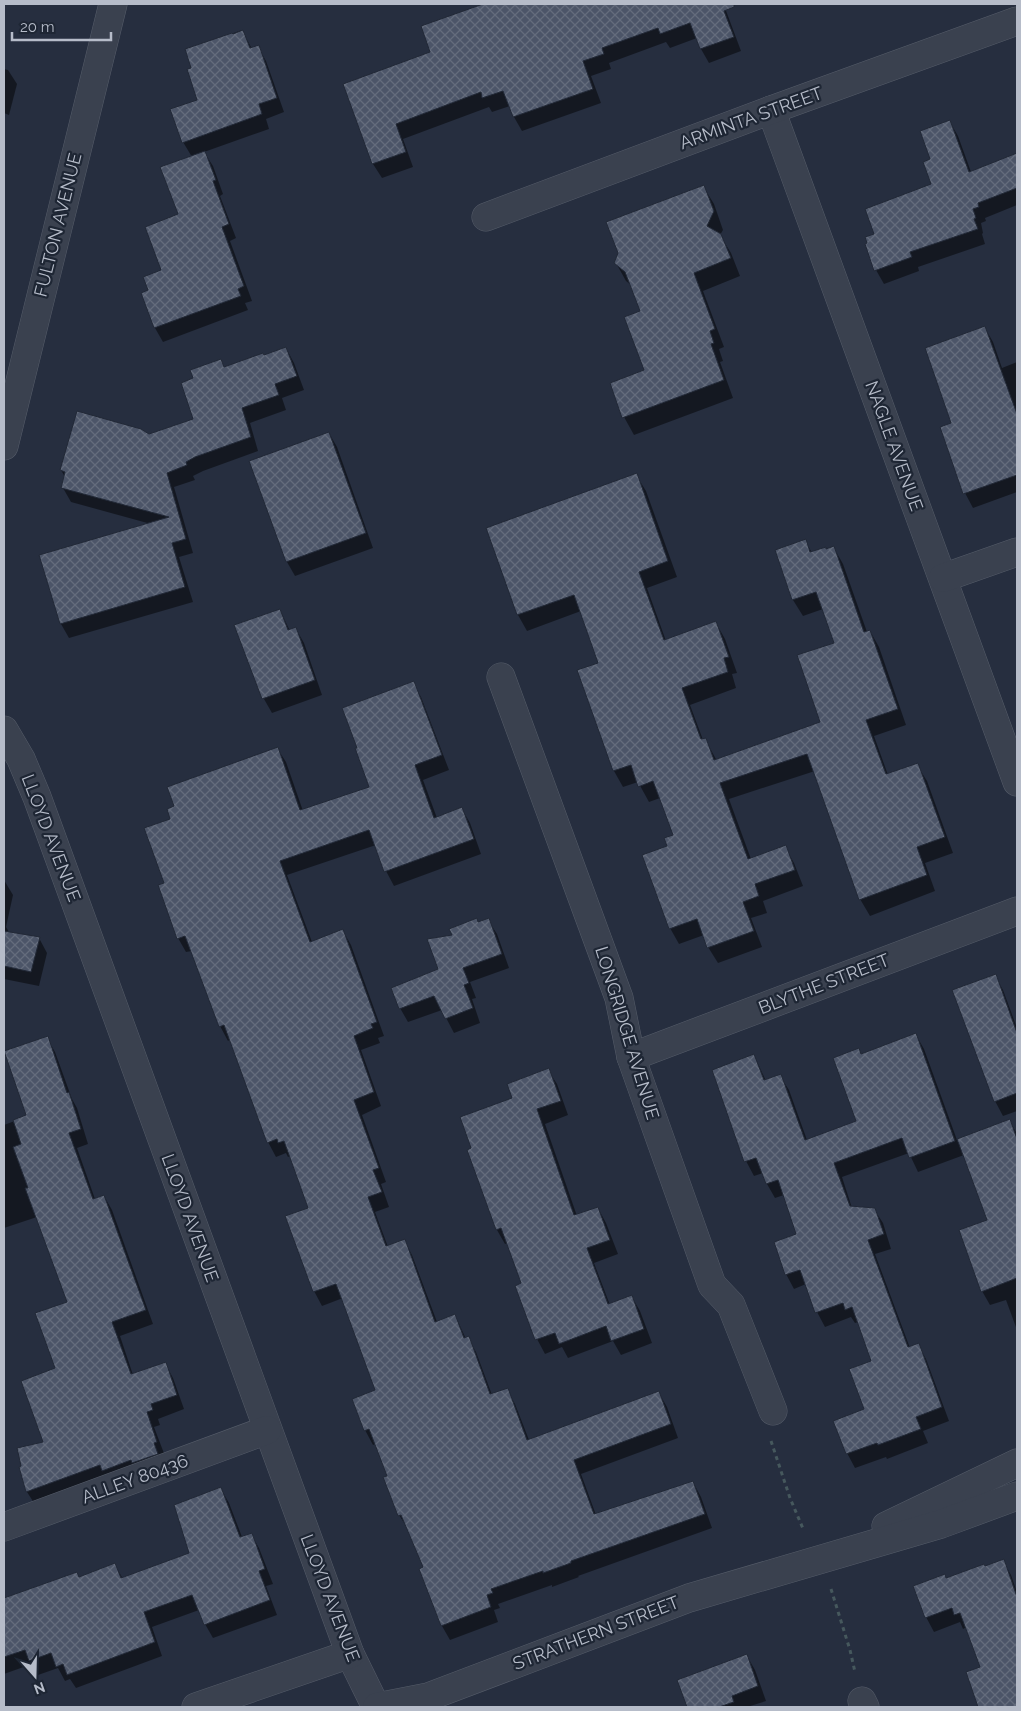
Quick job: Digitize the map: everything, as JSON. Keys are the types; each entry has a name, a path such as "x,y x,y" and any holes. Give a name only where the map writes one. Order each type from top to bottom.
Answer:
{"street":[{"name":"FULTON AVENUE","path":"4,446 113,4"},
{"name":"ARMINTA STREET","path":"486,217 771,110 1017,21"},
{"name":"NAGLE AVENUE","path":"771,110 1017,782"},
{"path":"943,578 1017,552"},
{"name":"LONGRIDGE AVENUE","path":"501,677 619,998 631,1057 712,1286 731,1305 773,1411"},
{"name":"LLOYD AVENUE","path":"4,730 21,759 37,797 350,1654 376,1707"},
{"name":"BLYTHE STREET","path":"631,1057 1017,911"},
{"name":"ALLEY 80436","path":"4,1527 267,1430"},
{"name":"STRATHERN STREET","path":"817,1560 1017,1463"},
{"name":"STRATHERN STREET","path":"376,1707 428,1697 689,1598 941,1524 1017,1496"},
{"path":"196,1707 350,1654"}],"building":[{"path":"483,4 734,4 734,7 724,11 734,37 700,49 690,23 660,34 658,28 602,48 604,54 583,61 593,89 513,117 503,91 482,98 481,92 396,124 406,152 372,164 343,84 430,52 421,26"},
{"path":"243,30 250,48 259,45 277,98 259,104 262,114 182,143 170,109 197,100 187,69 191,68 185,49"},
{"path":"950,120 969,172 1017,153 1017,188 978,203 979,207 973,209 978,229 910,252 912,257 874,271 865,244 867,243 865,237 874,234 865,209 931,184 923,162 930,159 920,131"},
{"path":"205,151 216,180 213,181 229,224 222,227 244,286 238,289 241,296 154,328 141,293 148,290 143,277 161,270 145,227 178,214 160,167"},
{"path":"704,185 714,211 707,226 721,234 731,258 694,273 715,329 710,331 714,343 711,344 724,380 622,418 610,383 644,370 624,317 640,311 625,272 614,263 618,253 606,222"},
{"path":"985,326 1017,414 1017,475 963,494 940,427 951,423 925,348"},
{"path":"286,347 297,376 275,384 279,395 242,408 251,437 195,457 186,462 187,465 167,473 186,539 172,543 185,587 60,624 39,555 169,517 61,488 65,472 60,470 77,411 141,429 149,434 193,419 181,383 193,378 190,370 221,359 224,367"},
{"path":"329,432 366,533 286,562 249,461"},
{"path":"637,473 668,561 639,572 664,640 716,621 729,657 724,658 728,672 682,688 701,739 706,738 714,760 820,722 797,655 834,643 816,592 792,600 775,550 806,539 810,552 834,546 864,632 870,630 898,709 866,720 886,774 918,763 945,837 917,847 927,875 859,900 807,754 720,783 748,859 786,845 795,870 755,884 759,896 743,902 754,931 707,948 697,919 669,929 642,855 667,846 664,838 673,835 653,781 638,787 631,765 613,771 577,670 598,663 574,595 517,615 486,528"},
{"path":"280,609 288,630 296,627 315,680 262,699 234,625"},
{"path":"414,681 442,755 415,765 434,818 462,807 474,839 384,872 369,830 280,861 310,942 343,929 377,1022 371,1024 373,1028 354,1036 374,1092 354,1100 379,1168 373,1170 382,1192 368,1197 386,1246 405,1239 435,1322 455,1314 464,1338 469,1336 490,1394 508,1388 527,1440 659,1391 671,1424 574,1460 594,1514 693,1481 705,1514 571,1561 571,1563 543,1573 543,1571 491,1589 493,1593 487,1595 491,1607 441,1626 419,1569 423,1567 401,1515 398,1516 383,1477 387,1476 369,1429 364,1431 352,1399 375,1390 336,1284 313,1292 285,1216 308,1208 284,1141 278,1143 277,1139 267,1143 224,1025 219,1027 185,936 177,939 158,885 164,883 144,828 170,819 167,809 174,806 167,787 278,747 300,810 369,787 342,708"},
{"path":"477,918 478,922 489,918 502,954 463,968 469,983 464,985 473,1008 445,1019 434,996 399,1009 391,988 438,969 427,939 452,935 449,929"},
{"path":"4,931 40,937 31,972 4,966"},
{"path":"996,974 1017,1033 1017,1093 994,1102 952,990"},
{"path":"916,1033 955,1141 909,1158 902,1138 834,1163 850,1206 875,1208 884,1234 868,1240 908,1347 919,1343 942,1407 916,1417 921,1429 878,1445 877,1443 846,1454 833,1421 864,1409 849,1369 871,1361 852,1307 845,1310 843,1303 815,1313 800,1270 785,1275 774,1242 796,1234 778,1180 766,1184 756,1158 744,1162 712,1070 754,1054 764,1080 781,1074 805,1140 856,1121 833,1058 859,1048 861,1054"},
{"path":"48,1036 81,1129 69,1133 93,1199 104,1195 146,1310 112,1322 131,1374 166,1362 177,1395 151,1404 153,1410 147,1412 157,1442 154,1443 158,1454 132,1463 131,1460 102,1471 100,1465 26,1492 19,1467 21,1466 17,1448 43,1442 21,1381 55,1368 35,1313 67,1302 25,1188 28,1188 13,1147 21,1144 13,1120 26,1115 4,1051"},
{"path":"549,1068 561,1101 537,1109 574,1215 598,1207 610,1240 587,1248 608,1304 632,1295 644,1329 611,1341 606,1326 559,1344 555,1333 535,1340 515,1286 521,1283 501,1228 496,1230 467,1150 471,1148 460,1117 512,1098 507,1084"},
{"path":"1010,1119 1017,1139 1017,1278 981,1292 959,1230 987,1220 957,1139"},
{"path":"221,1487 240,1537 252,1533 265,1569 259,1571 270,1600 204,1625 192,1595 144,1612 155,1642 67,1675 63,1664 56,1667 51,1653 29,1661 25,1650 4,1657 4,1598 77,1572 79,1577 115,1563 121,1578 189,1553 174,1505"},
{"path":"1004,1559 1017,1597 1017,1707 978,1707 966,1672 980,1667 960,1613 954,1615 952,1608 925,1618 913,1586 945,1574 946,1578"},
{"path":"747,1654 758,1686 732,1696 734,1702 719,1707 687,1707 677,1680"}]}
